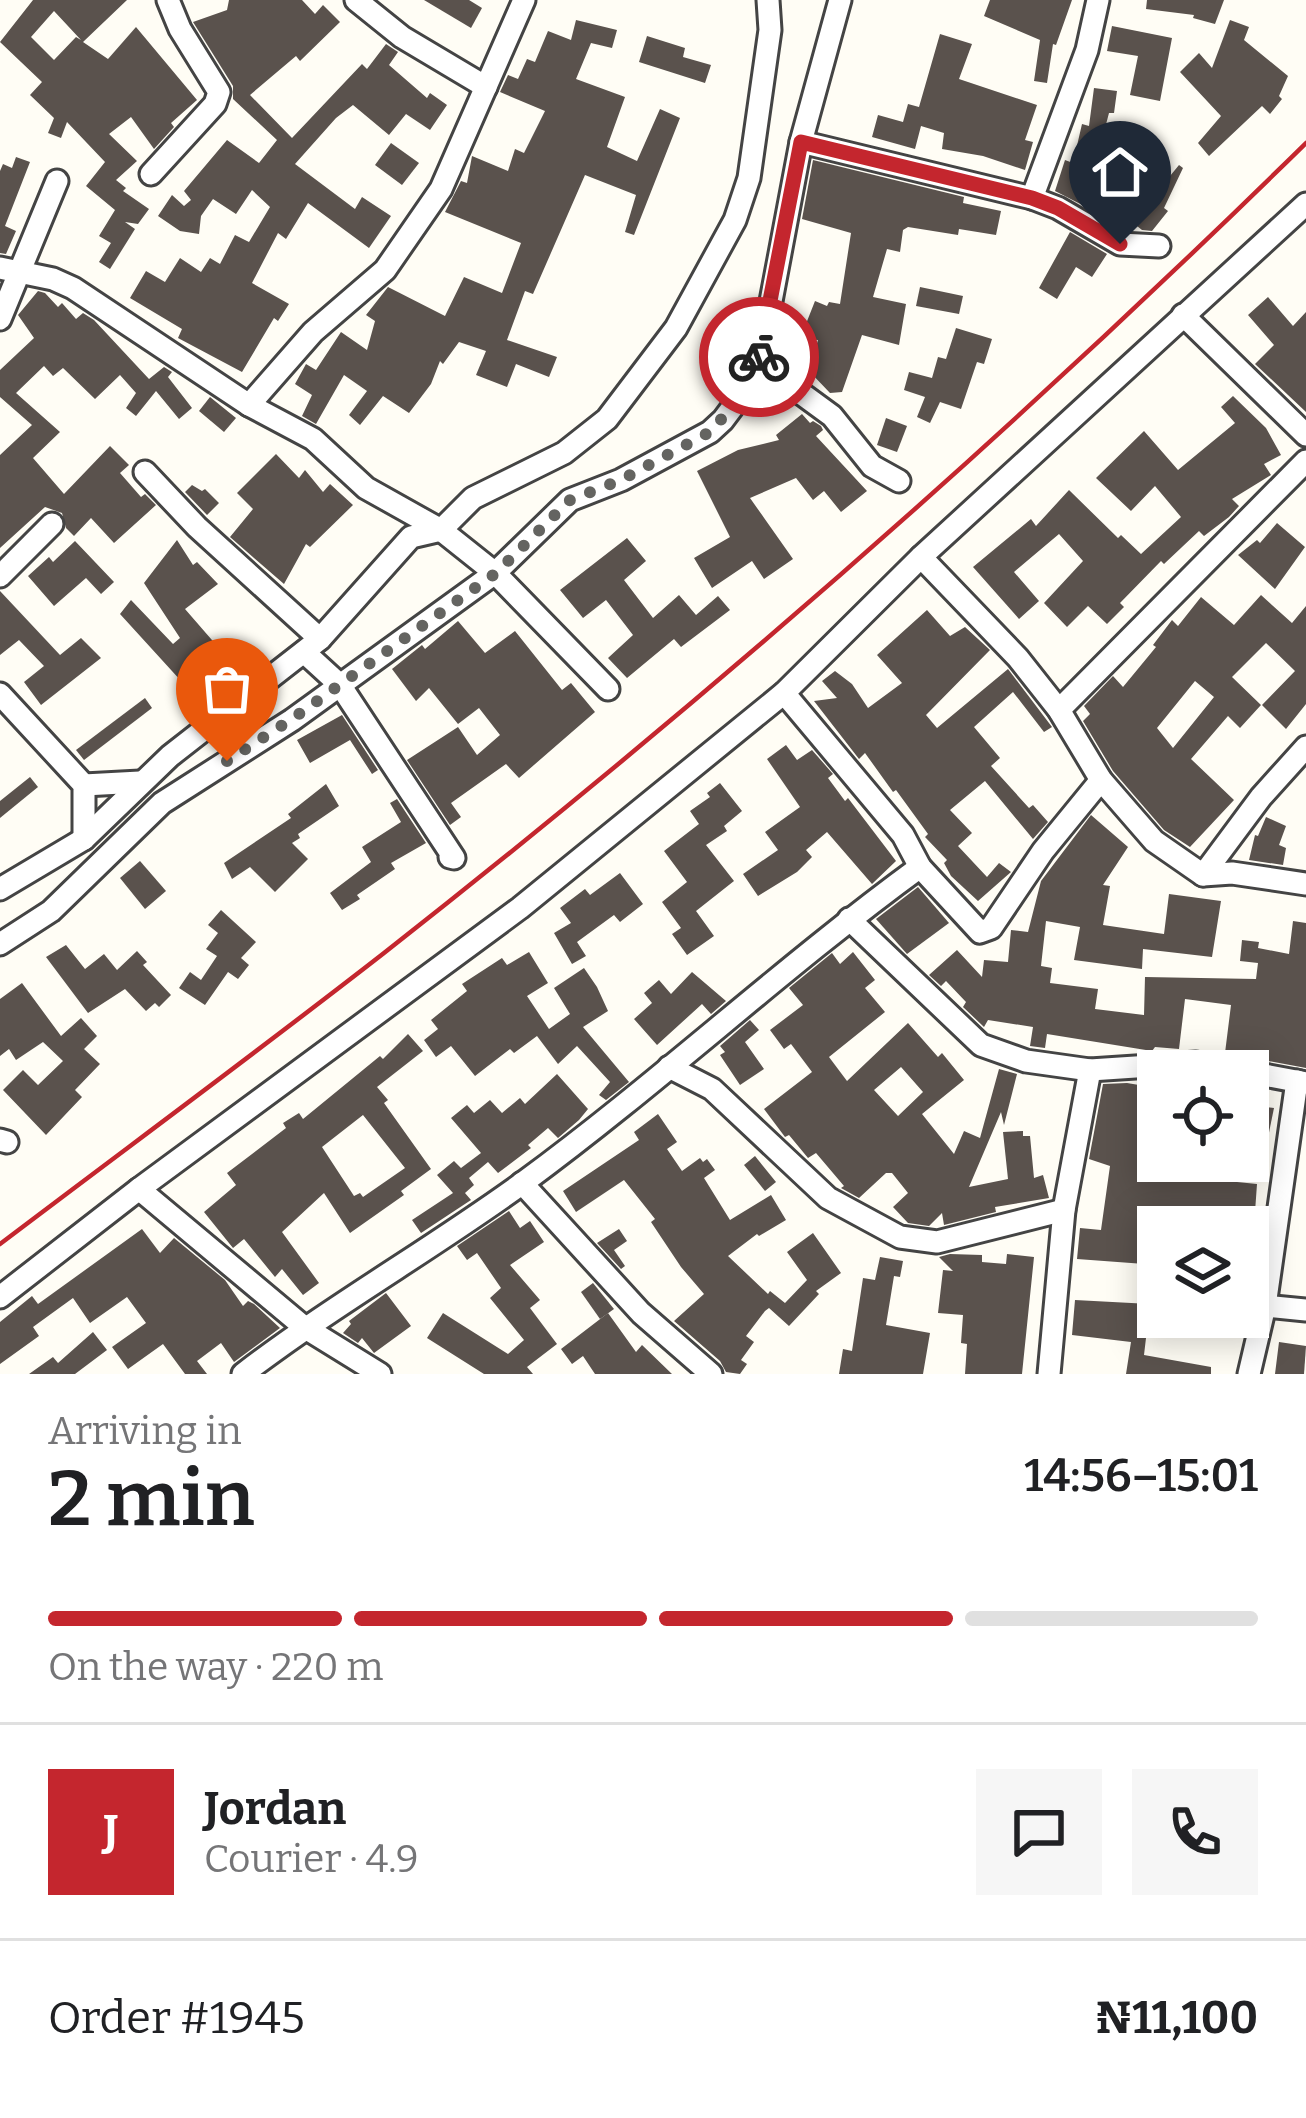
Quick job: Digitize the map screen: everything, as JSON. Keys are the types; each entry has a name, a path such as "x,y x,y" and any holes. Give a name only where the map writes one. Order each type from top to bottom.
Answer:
{"street":[{"path":"151,174 214,104 219,92 168,0"},
{"path":"356,0 402,37 486,87"},
{"path":"249,405 313,332 385,270 441,189 524,0"},
{"path":"0,890 84,839 132,790 312,645 411,537 441,530 472,498 590,436 683,316 735,220 749,178 770,30 769,0"},
{"path":"0,944 51,911 147,814 496,573 570,500 621,480 710,432 738,400 762,349 801,142 840,0"},
{"path":"1032,198 1087,50 1098,0"},
{"path":"801,142 1032,198 1120,244 1159,246"},
{"path":"0,319 8,271 57,182"},
{"path":"0,1297 520,908 784,692 920,557 1306,204"},
{"path":"8,271 53,279 73,289 249,405 313,439 366,488 441,530 496,573 608,689"},
{"path":"1184,315 1306,435"},
{"path":"762,349 791,386 832,416 872,466 899,481"},
{"path":"1059,710 1306,461"},
{"path":"145,472 312,645 454,858 450,857"},
{"path":"390,501 411,537"},
{"path":"0,576 52,524"},
{"path":"920,557 1018,658 1059,710 1101,780 1154,841 1203,875 1232,873 1306,884"},
{"path":"784,692 903,835 920,867 980,932 991,928 1043,851 1101,780"},
{"path":"0,694 95,783 132,790 147,814"},
{"path":"1203,875 1261,797 1306,747"},
{"path":"84,839 95,783"},
{"path":"243,1374 304,1327 523,1183 920,867"},
{"path":"849,919 981,1045 1026,1061 1090,1070 1137,1067"},
{"path":"669,1067 712,1090 828,1198 900,1237 938,1242 1064,1210"},
{"path":"1048,1374 1064,1210 1090,1070"},
{"path":"1269,1076 1302,1082 1269,1282"},
{"path":"523,1183 640,1313 711,1374"},
{"path":"139,1189 304,1327 380,1374"},
{"path":"1269,1306 1306,1310"},
{"path":"1249,1374 1257,1338"}],"building":[{"path":"33,0 127,0 83,42 108,59 136,27 197,100 171,123 174,127 154,149 131,117 109,134 137,161 116,180 126,188 123,191 149,209 138,224 125,222 135,229 110,269 99,262 111,243 99,236 115,210 86,186 105,162 67,122 61,138 48,133 54,118 30,95 42,82 0,42","holes":["54,11 81,40 76,37 54,60 31,37"]},
{"path":"229,0 302,0 315,14 323,5 340,22 300,61 296,56 250,95 292,138 362,64 367,69 386,44 398,52 389,65 427,98 430,93 447,105 430,130 406,114 389,135 353,105 295,164 355,209 362,197 391,216 369,248 308,203 286,239 278,233 252,283 289,304 278,321 274,318 242,372 178,338 182,329 130,298 146,271 165,282 180,258 201,272 210,258 220,264 235,235 249,242 270,207 252,190 236,214 213,199 201,216 199,234 180,231 158,216 172,195 184,206 191,200 184,191 227,140 259,163 277,140 233,99 233,86 193,22 227,10"},
{"path":"424,0 469,0 482,8 471,28"},
{"path":"990,0 1072,0 1053,44 1047,83 1034,81 1040,40 984,16"},
{"path":"1147,0 1224,0 1215,24 1194,15 1146,9"},
{"path":"576,20 617,30 612,48 591,43 576,79 625,97 607,147 637,161 660,109 680,118 634,235 625,232 636,195 585,175 533,294 525,291 507,340 557,357 549,377 516,364 507,387 476,375 486,351 459,342 443,364 440,361 431,384 409,413 383,396 360,425 349,415 367,391 344,375 316,424 302,416 312,395 295,384 306,364 316,370 341,332 367,350 375,321 366,315 388,287 445,316 464,277 502,293 521,243 445,212 461,181 467,183 472,156 508,171 515,149 524,153 545,111 500,92 508,75 518,79 527,59 535,62 548,31 571,40"},
{"path":"1230,20 1249,27 1244,40 1288,76 1279,96 1282,99 1270,114 1262,106 1209,156 1198,143 1221,116 1180,72 1199,53 1212,68"},
{"path":"1112,26 1172,38 1160,101 1130,95 1138,56 1107,51"},
{"path":"940,34 972,44 959,79 1037,105 1025,140 1033,142 1025,170 942,149 944,133 921,126 915,149 872,137 878,115 903,122 908,104 919,107"},
{"path":"647,36 685,48 683,57 711,65 705,83 639,62"},
{"path":"1094,88 1117,91 1088,193 1104,202 1098,213 1055,191 1065,160 1073,163 1082,124 1089,126"},
{"path":"391,143 419,163 402,185 375,165"},
{"path":"16,157 30,162 5,226 16,231 6,254 0,253 0,171 3,164 12,168"},
{"path":"813,160 964,197 963,203 1001,211 996,235 959,229 958,235 903,230 900,252 887,249 873,297 906,304 899,345 862,335 842,392 830,393 809,371 818,340 800,339 815,301 840,304 851,233 802,219"},
{"path":"1179,165 1183,168 1164,208 1168,211 1152,231 1142,230 1132,222 1160,188 1148,181 1154,168 1170,176"},
{"path":"1070,232 1107,254 1092,277 1076,267 1057,299 1039,288"},
{"path":"920,287 963,296 959,314 916,306"},
{"path":"38,291 58,307 62,303 76,319 83,313 94,320 149,379 164,367 172,372 168,377 192,408 179,419 156,391 136,416 126,408 136,393 120,375 95,399 63,368 53,376 44,366 16,393 60,432 33,458 64,494 110,446 129,465 120,473 141,497 145,494 156,505 114,543 91,518 74,536 62,513 45,507 0,548 0,455 32,425 0,397 0,370 34,338 18,315"},
{"path":"1268,297 1293,326 1306,312 1306,412 1255,364 1274,345 1248,315"},
{"path":"956,328 992,339 984,364 977,362 961,409 940,402 930,423 917,417 925,397 904,390 909,372 932,378 938,357 946,359"},
{"path":"726,330 740,337 728,369 714,363"},
{"path":"1233,396 1266,428 1281,455 1264,464 1271,475 1232,499 1239,506 1229,517 1204,536 1199,531 1164,564 1161,561 1120,603 1124,607 1107,624 1088,606 1067,627 1044,603 1083,561 1059,534 1014,572 1039,601 1019,619 973,567 1031,519 1036,526 1069,490 1141,554 1181,517 1155,486 1131,511 1096,478 1144,431 1178,470 1235,423 1221,407"},
{"path":"210,397 236,418 224,432 199,411"},
{"path":"802,414 821,426 816,436 867,491 841,512 824,491 813,500 796,478 750,498 793,559 764,579 752,561 712,588 694,558 730,537 697,471 738,450 779,440 776,435"},
{"path":"886,418 907,426 897,452 877,445"},
{"path":"276,454 299,478 305,470 323,492 330,484 353,505 310,547 306,544 284,584 230,537 253,509 237,493"},
{"path":"192,485 205,489 219,503 207,515 185,492"},
{"path":"1277,523 1305,547 1275,589 1238,555 1257,540 1260,543"},
{"path":"627,538 646,561 624,580 653,618 679,595 696,615 718,596 730,610 681,647 674,639 627,678 608,658 633,635 606,600 583,618 560,590"},
{"path":"177,540 193,565 197,562 218,584 185,609 218,647 182,682 120,614 131,600 173,644 180,638 144,583"},
{"path":"75,541 114,582 101,594 86,578 54,606 28,576 49,557 53,562"},
{"path":"0,591 60,655 81,638 101,658 41,705 24,682 44,666 19,640 0,655"},
{"path":"1261,595 1292,623 1306,606 1306,704 1286,729 1262,705 1295,671 1266,643 1232,677 1261,705 1240,728 1228,716 1191,759 1234,800 1190,847 1164,830 1113,771 1083,721 1090,714 1084,706 1113,676 1123,687 1172,620 1178,626 1201,597 1234,625","holes":["1195,681 1214,697 1173,748 1157,728"]},
{"path":"927,610 950,636 965,627 990,650 926,715 937,728 1008,669 1052,727 1044,732 1013,692 974,727 1000,758 991,766 1048,822 1033,839 985,781 950,810 972,833 958,846 987,877 999,863 1011,872 978,901 951,876 944,863 947,860 925,837 928,834 896,790 865,753 859,759 814,701 837,698 822,681 835,671 852,684 868,708 902,683 877,655"},
{"path":"458,621 485,653 515,631 562,690 571,683 595,712 519,778 506,764 451,803 461,817 450,825 407,760 458,727 477,755 500,735 479,708 458,724 429,688 416,701 392,669"},
{"path":"145,698 152,708 84,760 76,750"},
{"path":"342,715 378,770 372,774 350,740 310,763 297,740"},
{"path":"786,745 797,760 812,750 833,774 828,778 845,801 848,798 896,861 872,884 827,832 806,850 812,857 797,872 758,896 743,874 778,850 765,832 800,807 767,759"},
{"path":"30,777 38,787 0,818 0,801"},
{"path":"720,783 742,811 724,826 727,831 706,845 734,881 696,911 714,936 687,955 672,934 681,928 662,902 687,882 664,851 699,824 690,811"},
{"path":"326,784 339,806 292,843 308,859 275,892 250,867 232,879 224,863 291,818 288,814"},
{"path":"397,799 426,843 391,863 395,869 342,910 330,893 371,862 362,847 401,822 390,803"},
{"path":"1091,815 1128,847 1103,885 1110,886 1103,925 1164,934 1169,894 1221,901 1212,957 1143,949 1142,969 1074,960 1080,927 1046,921 1041,966 1052,968 1050,983 1098,989 1095,1009 1144,1015 1145,977 1256,979 1258,963 1240,961 1242,940 1289,954 1293,921 1306,923 1306,1068 1269,1061 1269,1050 1225,1050 1231,1005 1185,999 1179,1049 1146,1050 1047,1034 1045,1048 1030,1046 1033,1027 988,1020 984,1027 946,981 941,986 929,975 957,950 982,977 984,960 1008,962 1011,930 1028,932 1041,881"},
{"path":"1266,817 1286,826 1279,845 1286,848 1283,865 1249,860 1255,835"},
{"path":"140,861 166,891 145,909 120,878"},
{"path":"620,873 643,904 620,922 614,915 577,942 586,956 572,964 554,933 571,923 560,908 585,889 590,895"},
{"path":"918,887 949,923 907,954 876,919"},
{"path":"221,910 256,942 241,958 249,965 238,979 228,972 205,1005 179,988 190,972 201,980 217,956 206,949 218,933 208,925"},
{"path":"66,945 85,969 104,954 117,970 137,951 147,962 143,965 171,995 159,1007 155,1003 146,1011 125,989 88,1013 46,957"},
{"path":"529,952 548,983 527,996 549,1029 570,1014 554,988 584,968 597,987 608,1011 583,1027 629,1082 606,1100 599,1095 610,1082 577,1046 558,1064 537,1036 514,1053 510,1049 475,1076 451,1046 436,1057 424,1040 438,1029 431,1020 467,991 462,984 502,958 507,965"},
{"path":"853,952 875,980 865,988 885,1012 829,1057 847,1081 908,1023 964,1080 922,1114 954,1154 964,1131 980,1138 999,1069 1017,1074 1004,1125 1001,1112 969,1187 1008,1179 1003,1132 1023,1131 1023,1136 1030,1136 1034,1178 1043,1175 1049,1198 995,1207 996,1212 944,1225 942,1213 929,1226 908,1223 893,1207 908,1193 892,1173 886,1173 859,1198 841,1188 844,1186 816,1153 808,1158 789,1135 785,1137 764,1109 812,1072 791,1044 784,1049 770,1030 803,1005 789,988 832,953 840,964","holes":["901,1067 923,1092 898,1116 874,1090"]},
{"path":"692,972 726,1001 711,1014 702,1004 657,1045 634,1019 652,1003 644,993 659,980 671,994"},
{"path":"22,983 61,1036 81,1018 97,1036 84,1049 100,1064 75,1090 82,1097 46,1135 3,1090 23,1070 38,1085 63,1061 43,1042 16,1060 9,1049 0,1056 0,999"},
{"path":"750,1020 759,1030 745,1042 764,1069 740,1085 720,1055 725,1052 720,1046"},
{"path":"408,1034 423,1051 377,1087 431,1169 401,1191 404,1195 350,1233 324,1193 282,1232 319,1283 303,1295 282,1269 275,1277 244,1239 233,1248 204,1212 236,1185 227,1173 286,1128 283,1123 299,1113 303,1119 380,1056 383,1059","holes":["363,1115 405,1168 363,1197 360,1193 354,1196 322,1147"]},
{"path":"557,1074 588,1109 579,1120 558,1138 548,1128 498,1173 488,1162 469,1178 474,1185 465,1193 471,1200 421,1233 412,1220 453,1193 437,1175 454,1161 461,1168 481,1153 451,1118 467,1105 474,1113 490,1100 502,1113 520,1098 525,1104"},
{"path":"1103,1084 1137,1085 1137,1182 1257,1184 1255,1206 1137,1206 1137,1263 1077,1259 1080,1228 1101,1230 1110,1166 1089,1159"},
{"path":"658,1114 677,1142 667,1149 682,1171 700,1158 715,1170 704,1178 730,1220 771,1195 786,1220 728,1256 768,1294 785,1303 807,1280 787,1252 813,1233 841,1273 816,1291 819,1294 789,1326 769,1308 765,1311 746,1336 754,1342 741,1360 747,1364 740,1374 726,1372 720,1361 674,1321 704,1294 624,1180 576,1212 563,1191 639,1140 634,1132"},
{"path":"755,1156 776,1182 765,1191 744,1165"},
{"path":"509,1211 520,1228 530,1221 544,1242 510,1265 540,1300 530,1308 557,1344 527,1367 533,1374 484,1374 427,1338 443,1313 508,1354 524,1340 490,1298 501,1288 477,1253 467,1260 457,1246"},
{"path":"142,1229 160,1253 174,1238 225,1280 243,1306 248,1301 254,1304 280,1328 234,1362 221,1343 197,1361 207,1374 185,1374 163,1344 128,1369 112,1347 146,1323 127,1297 90,1323 73,1298 33,1327 39,1336 0,1364 0,1322 32,1296 38,1304"},
{"path":"619,1229 627,1241 614,1250 625,1266 621,1269 597,1243"},
{"path":"1007,1254 1034,1257 1022,1374 965,1374 963,1315 938,1313 943,1270 953,1271 939,1257 982,1255 982,1262 1006,1264"},
{"path":"880,1257 903,1261 900,1277 894,1276 886,1325 930,1333 923,1374 839,1374 843,1349 852,1351 863,1278 875,1280"},
{"path":"593,1283 614,1309 600,1319 581,1292"},
{"path":"386,1293 411,1326 374,1353 362,1338 358,1343 343,1333 349,1321"},
{"path":"1075,1300 1137,1303 1137,1338 1146,1338 1144,1355 1211,1367 1211,1374 1126,1374 1131,1342 1072,1335"},
{"path":"608,1313 636,1352 642,1345 672,1374 595,1374 583,1356 572,1364 561,1349"},
{"path":"93,1332 107,1350 75,1374 29,1374 53,1357 58,1363"},
{"path":"1279,1342 1306,1346 1304,1374 1275,1374"}],"railway":[{"path":"0,1244 384,953 740,662 1085,354 1306,143"}],"way so far":[{"path":"227,761 496,573 570,500 621,480 710,432 738,400 759,357"}],"route":[{"path":"759,357 801,142 1032,198 1120,244"}]}
